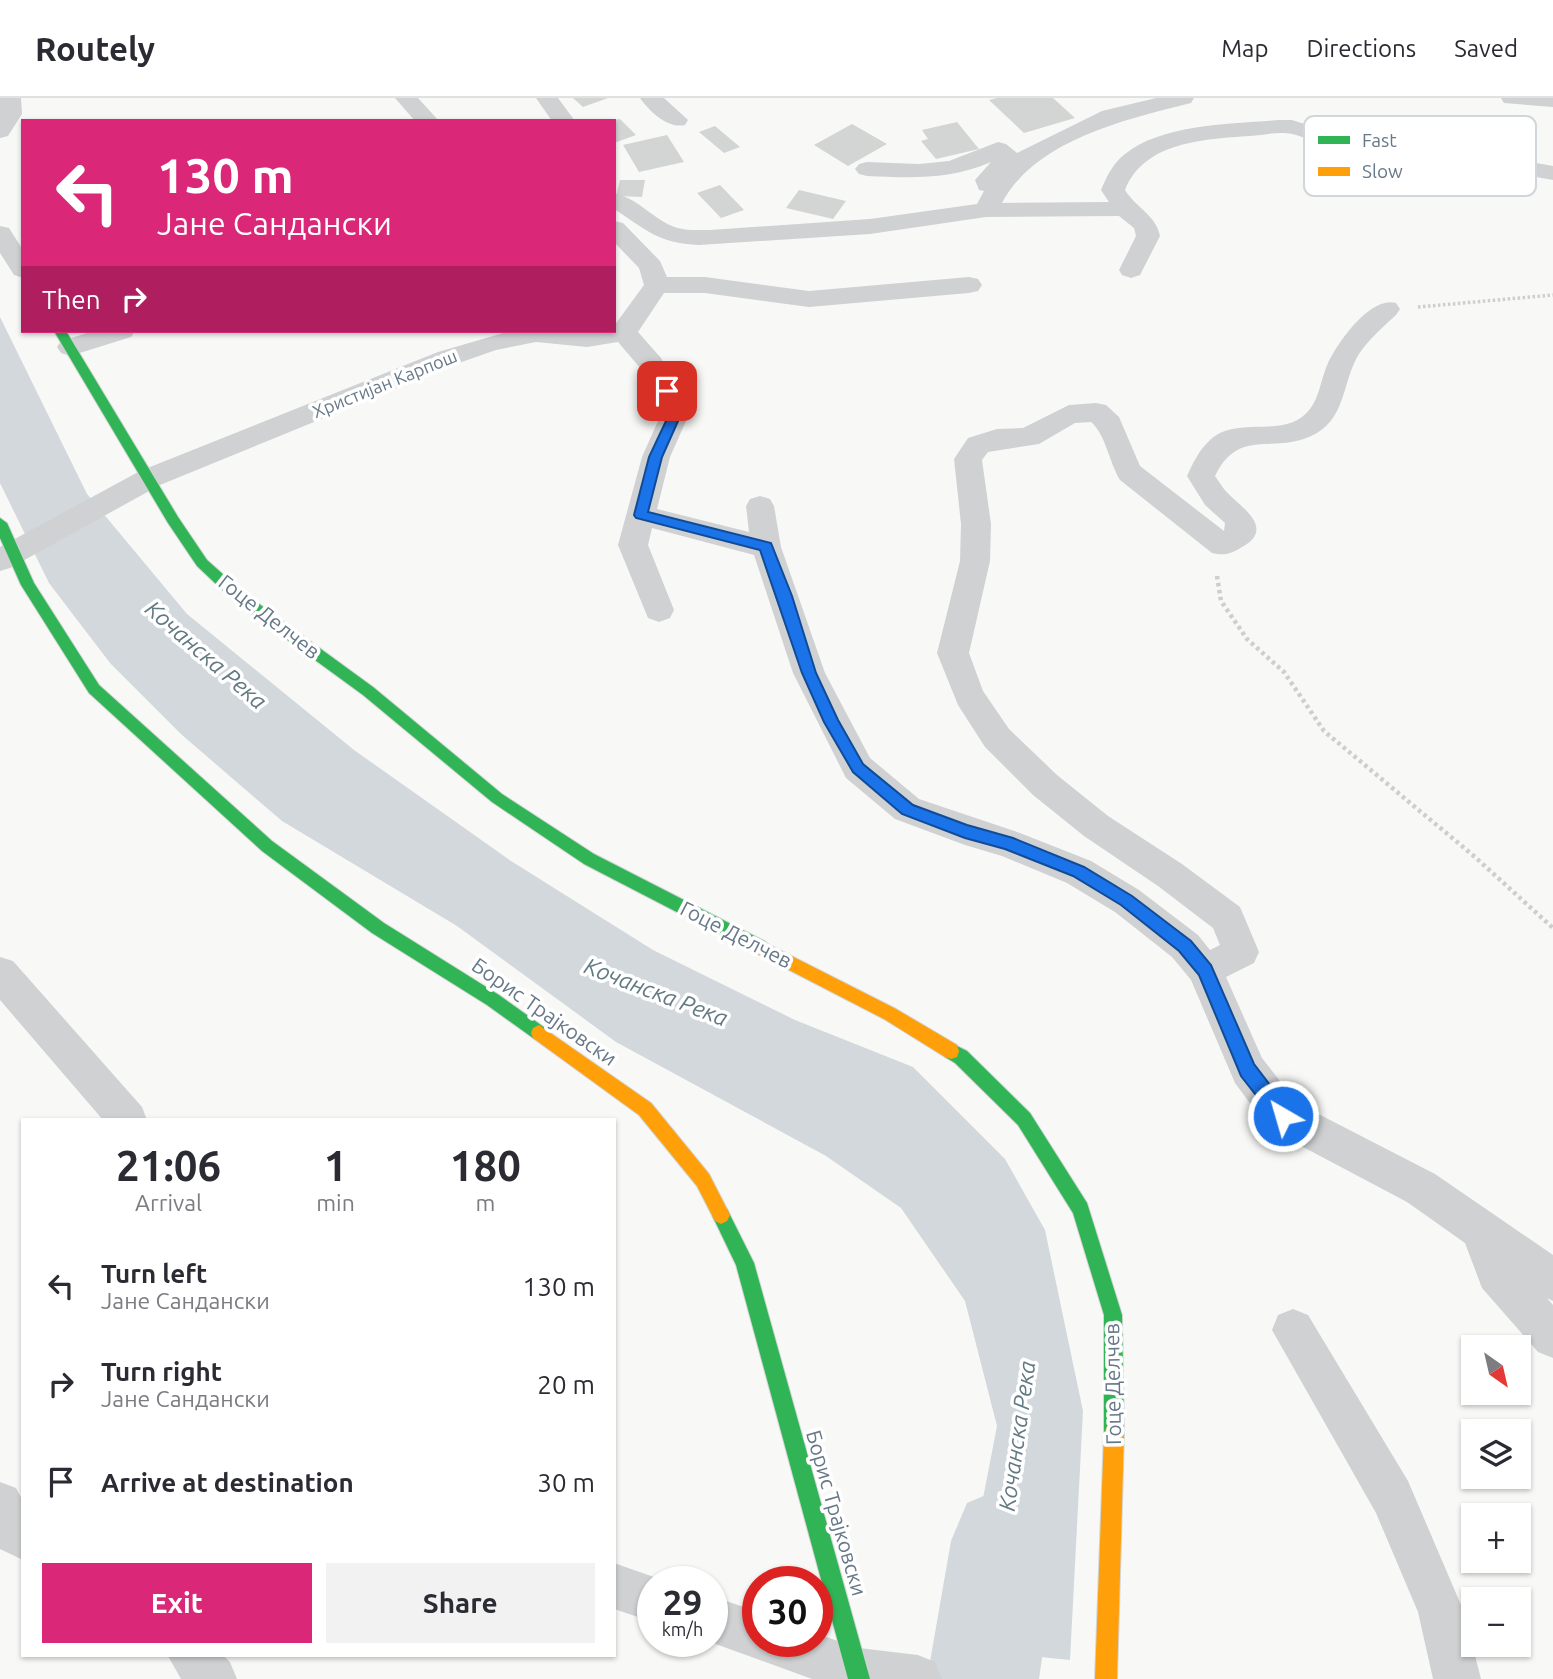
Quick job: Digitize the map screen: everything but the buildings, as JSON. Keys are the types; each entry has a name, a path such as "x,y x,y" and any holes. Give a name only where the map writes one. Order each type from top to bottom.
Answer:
{"street":[{"path":"0,131 11,114 10,98"},
{"path":"406,98 426,119"},
{"path":"547,98 563,119"},
{"path":"651,98 677,120"},
{"path":"991,201 1026,157 1110,116 1183,98"},
{"path":"1512,98 1553,100"},
{"path":"1131,270 1148,236 1146,225 1125,209 1113,190 1115,178 1126,164 1146,150 1205,132 1291,126 1304,130"},
{"path":"867,169 932,172 970,165 998,149 1007,157 987,180 986,188 991,201"},
{"path":"616,201 626,205 655,228 670,234 699,236 843,230 916,223 991,201 1125,209"},
{"path":"616,230 651,266 657,285"},
{"path":"0,233 21,267"},
{"path":"657,285 705,285 809,299 969,285"},
{"path":"657,285 624,333 652,364 667,391 672,421 656,457 633,545 659,610"},
{"path":"1205,970 1241,952 1227,918 1170,875 1096,826 1045,785 997,738 969,696 953,653 975,561 976,524 968,459 978,445 998,439 1029,437 1069,414 1096,412 1111,423 1121,461 1130,473 1222,545 1240,535 1240,519 1215,498 1201,476 1209,456 1216,446 1230,440 1283,435 1306,427 1319,418 1335,386 1341,363 1359,335 1387,309"},
{"path":"65,339 107,333"},
{"name":"Христијан Карпош","path":"7,555 150,478 447,358 533,333"},
{"name":"Христијан Карпош","path":"544,333 587,339 624,333"},
{"name":"Гоце Делчев","path":"65,339 202,563 239,597 368,691 498,798 589,859 890,1014 961,1057 1024,1119 1081,1209 1113,1315 1114,1455 1106,1679"},
{"path":"760,506 766,547 809,673 858,768 907,809 965,831 1007,843 1079,872 1146,916 1185,946 1205,970 1248,1070 1283,1116 1421,1188 1553,1280"},
{"path":"641,515 766,547"},
{"name":"Борис Трајковски","path":"0,523 7,555 94,689 267,846 378,928 493,1000 645,1109 703,1180 745,1263 859,1675"},
{"path":"0,973 126,1118"},
{"path":"1480,1229 1497,1273 1553,1337"},
{"path":"1293,1330 1392,1497 1441,1612 1457,1679"},
{"path":"0,1504 15,1532 21,1535"},
{"path":"616,1587 637,1594"},
{"path":"193,1657 213,1679"},
{"path":"813,1657 859,1675 918,1679"}],"path":[{"path":"1387,309 1553,295"},
{"path":"1222,545 1216,572 1221,601 1247,639 1284,672 1324,731 1475,857 1553,928"}],"water":[{"path":"0,317 87,494 187,614 354,750 511,861 653,950 795,1020 913,1067 1005,1159 1045,1230 1083,1411 1070,1660 954,1648 997,1426 965,1301 901,1208 826,1156 616,1042 457,926 282,821 182,735 110,663 49,583 0,483"}],"waterway":[{"name":"Кочанска Река","path":"983,1679 1005,1541"}],"traffic: fast":[{"path":"61,333 173,520 202,563 239,597 368,691 497,798 589,859 760,947"},
{"path":"0,523 28,585 94,689 267,846 378,928 493,1000 539,1033"},
{"path":"951,1051 961,1057 1024,1119 1081,1209 1113,1315 1114,1433"},
{"path":"721,1215 745,1263 859,1679"}],"traffic: slow":[{"path":"760,947 890,1014 951,1051"},
{"path":"539,1033 645,1109 703,1180 721,1215"},
{"path":"1106,1679 1114,1433"}],"route":[{"path":"667,391 672,421 656,457 641,515 766,547 785,596 809,673 858,768 907,809 965,831 1007,843 1079,872 1127,901 1185,946 1205,970 1248,1070 1283,1116"}]}
